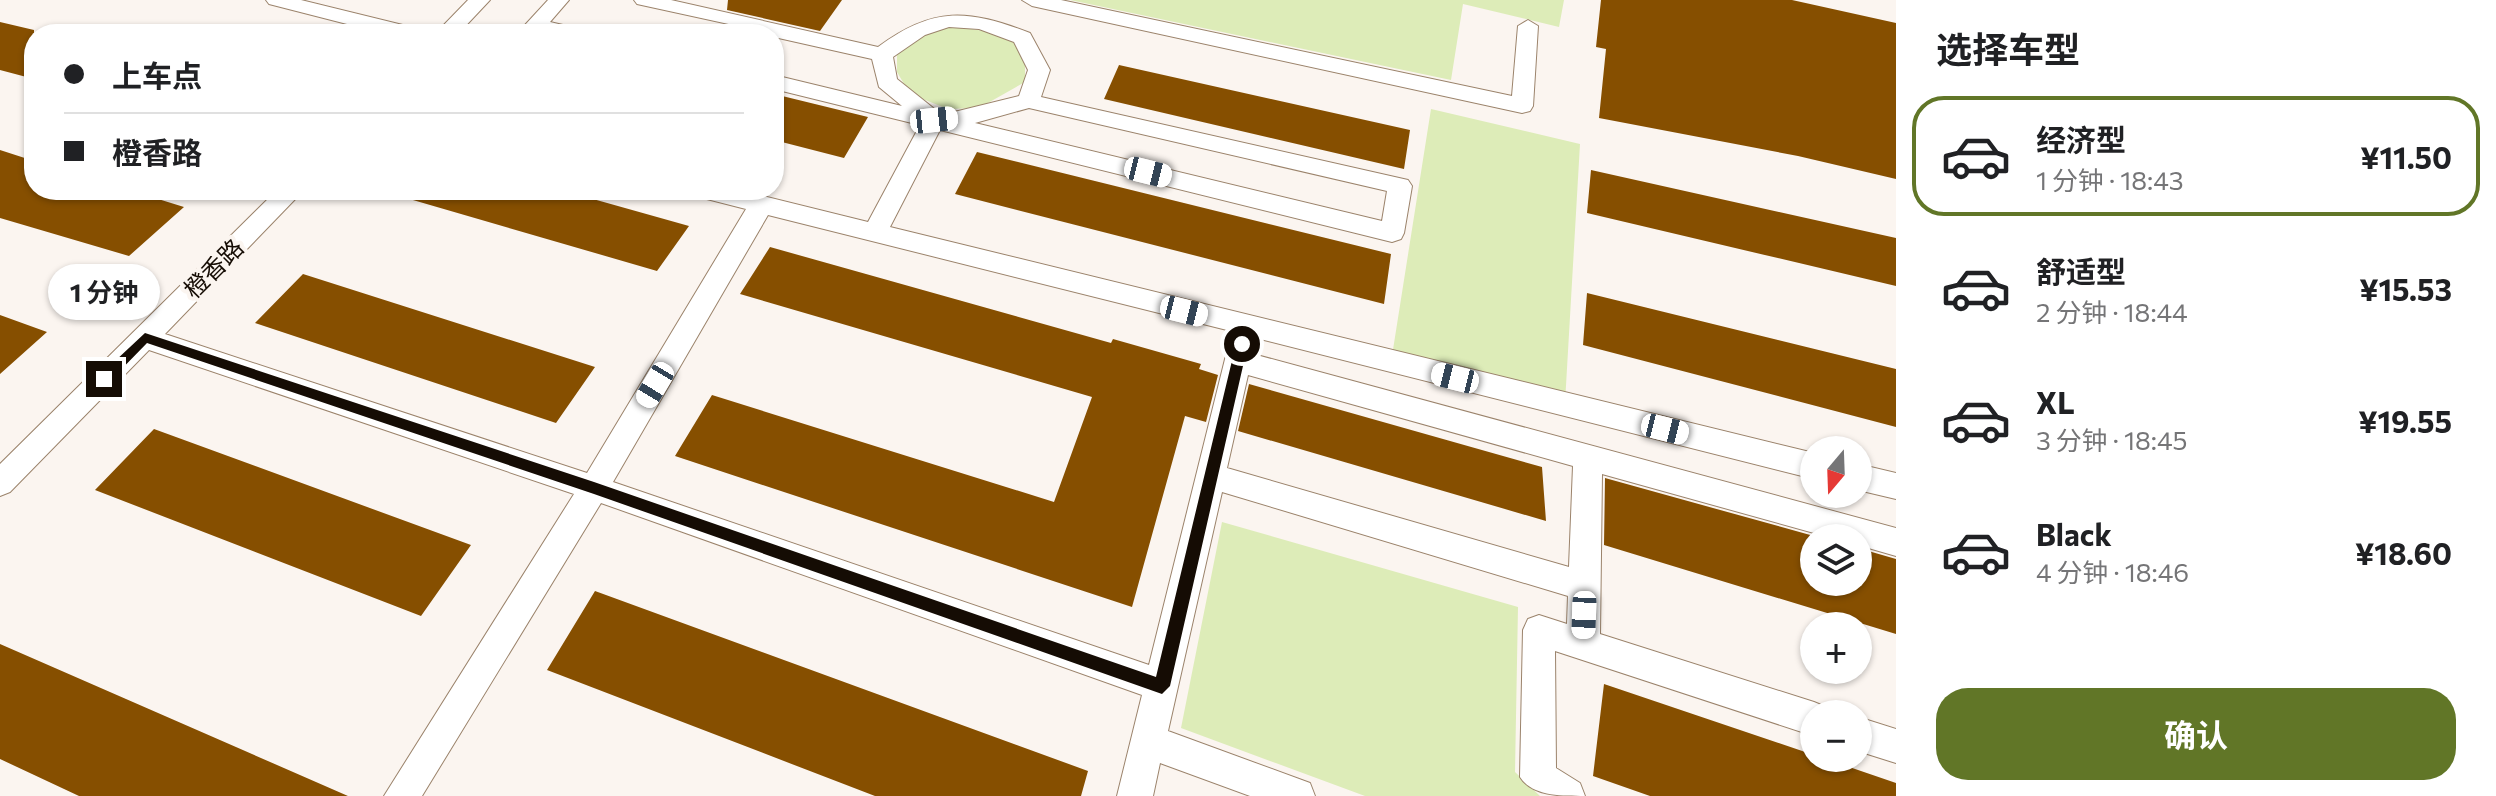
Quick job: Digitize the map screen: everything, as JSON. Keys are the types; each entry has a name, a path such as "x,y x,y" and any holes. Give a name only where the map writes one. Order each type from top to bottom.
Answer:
{"street":[{"path":"276,0 372,24"},
{"path":"456,24 480,0"},
{"path":"536,24 559,0"},
{"path":"644,0 748,24"},
{"path":"1032,0 1522,106 1528,26"},
{"path":"882,55 907,34 940,19 985,22 1023,38 1039,70 1028,101"},
{"path":"784,32 882,55"},
{"path":"784,84 1392,233 1400,186 1028,101 983,115 934,120 887,82 882,55"},
{"path":"874,234 934,120"},
{"name":"橙香路","path":"0,483 282,200"},
{"path":"742,200 1800,463"},
{"path":"402,796 594,488 761,205"},
{"path":"1135,796 1246,326"},
{"path":"145,338 594,488 1162,686"},
{"path":"1238,361 1896,542"},
{"path":"1583,644 1588,458"},
{"path":"1211,476 1585,586"},
{"path":"1872,480 1896,486"},
{"path":"1567,796 1538,777 1539,630 1800,714"},
{"path":"1872,738 1896,746"},
{"path":"1149,741 1297,796"}],"green space":[{"path":"1070,0 1564,0 1559,27 1463,4 1451,80"},
{"path":"954,26 996,33 1018,44 1025,65 1025,82 979,108 948,109 910,94 897,72 897,54 923,34"},
{"path":"1431,109 1580,144 1565,403 1392,356"},
{"path":"1222,522 1518,607 1515,772 1540,796 1365,796 1181,728"}],"building":[{"path":"728,0 842,0 820,31 727,10"},
{"path":"1601,0 1792,0 1896,23 1896,179 1798,156 1599,118 1606,49 1596,47"},
{"path":"0,22 24,28 24,76 0,70"},
{"path":"1119,65 1410,130 1404,169 1104,99"},
{"path":"784,96 868,117 844,158 784,143"},
{"path":"0,150 24,158 24,200 161,200 184,207 129,256 0,218"},
{"path":"977,152 1391,254 1384,304 955,194"},
{"path":"1591,170 1896,238 1896,286 1587,213"},
{"path":"413,200 597,200 689,226 657,271"},
{"path":"770,247 1111,343 1113,339 1201,364 1199,369 1218,375 1206,422 1185,416 1132,607 675,456 712,395 1054,502 1092,397 740,294"},
{"path":"303,274 595,367 556,423 255,323"},
{"path":"1587,293 1896,369 1896,427 1583,345"},
{"path":"0,315 47,332 0,374"},
{"path":"1249,384 1542,467 1546,521 1238,431"},
{"path":"154,429 471,545 421,616 95,490"},
{"path":"1605,478 1800,532 1800,596 1872,596 1872,552 1896,559 1896,634 1872,627 1872,612 1824,612 1604,545"},
{"path":"595,591 1088,771 1081,796 875,796 547,670"},
{"path":"0,644 348,796 79,796 0,759"},
{"path":"1604,684 1800,750 1800,772 1864,772 1896,783 1896,796 1650,796 1593,776"}],"route":[{"path":"104,379 145,338 594,488 1162,686 1242,344"}]}
